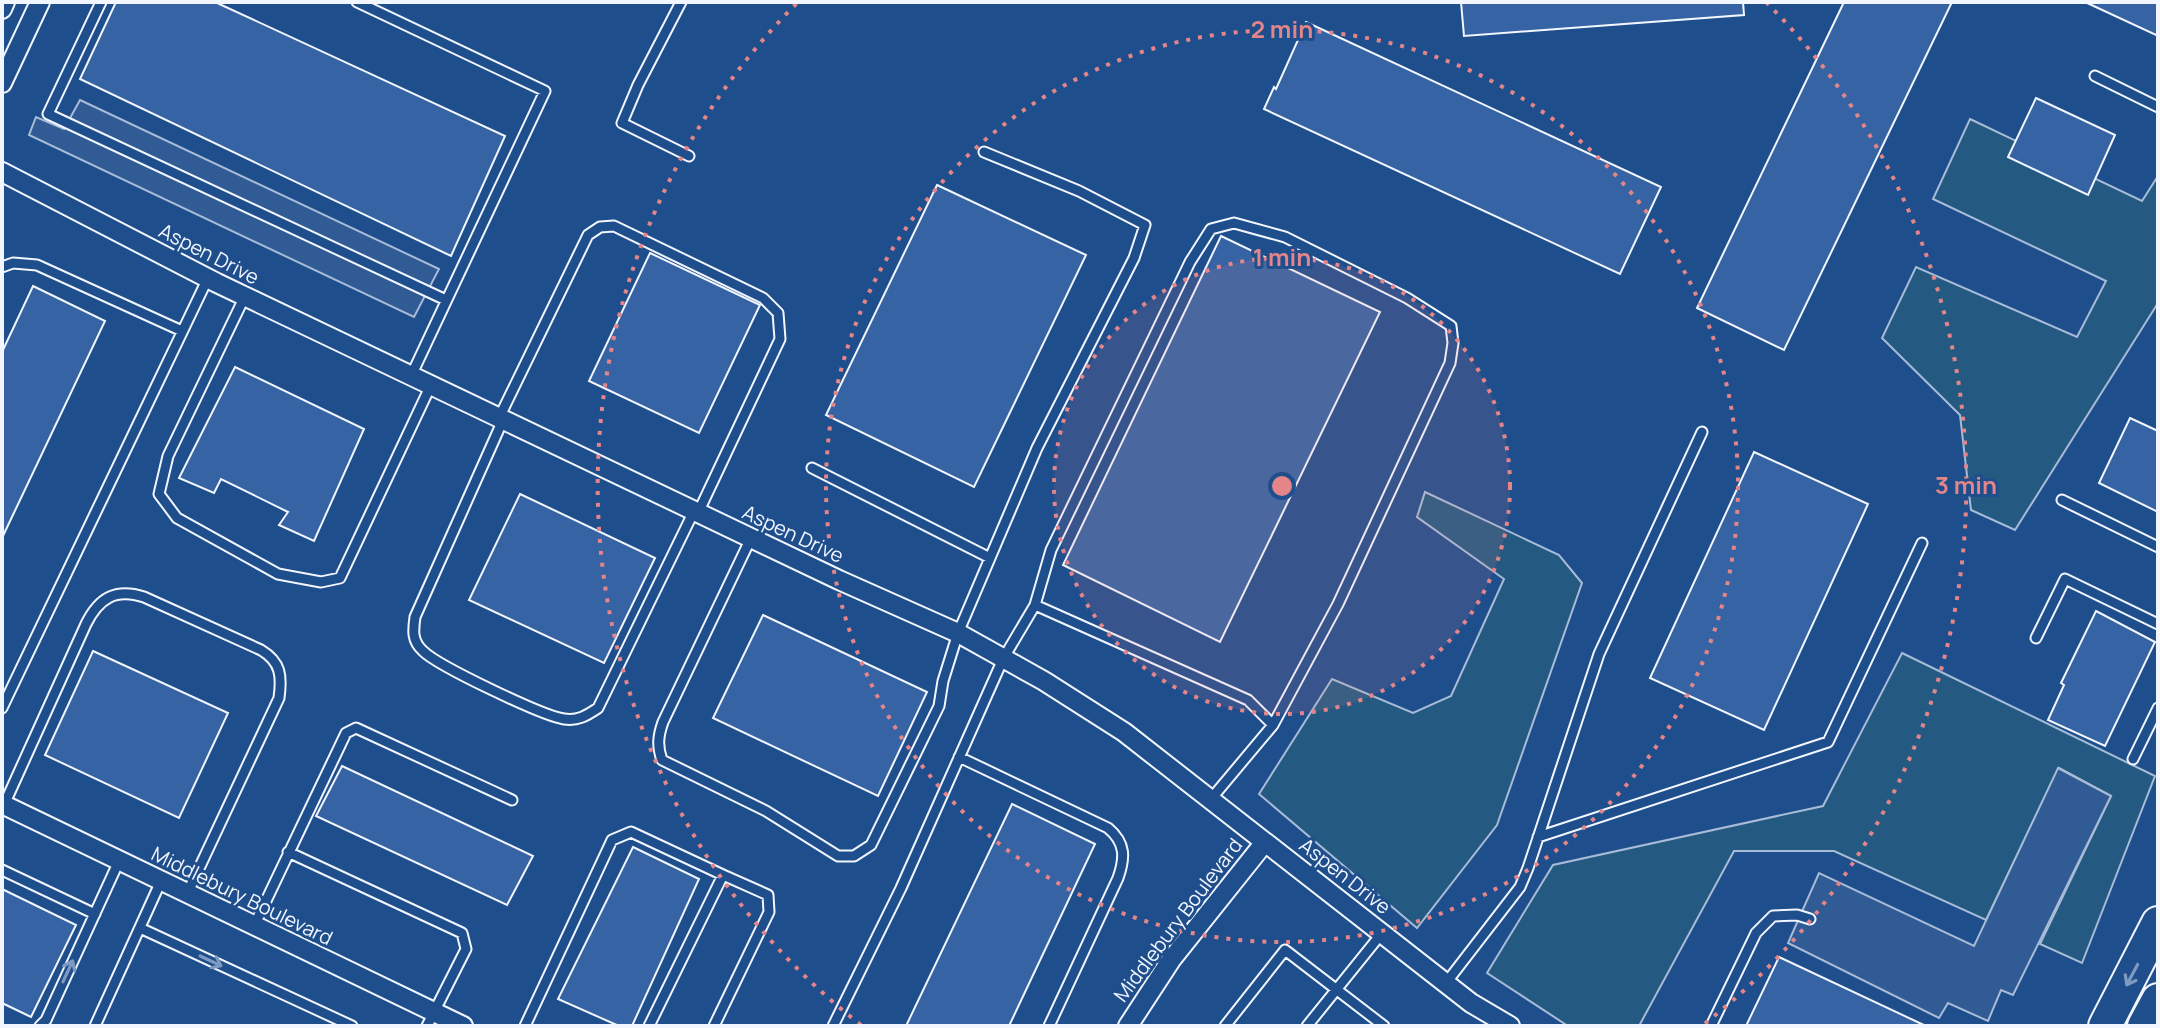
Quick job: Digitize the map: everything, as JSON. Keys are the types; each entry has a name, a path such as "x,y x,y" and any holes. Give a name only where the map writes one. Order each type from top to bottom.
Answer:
{"highway":[{"path":"2105,1026 2158,923"},
{"path":"2144,1026 2158,1000"}],"street":[{"path":"2,9 5,2"},
{"path":"2,83 40,2"},
{"name":"Aspen Drive","path":"2,172 245,296 751,538 958,633 1044,681 1124,732 1471,1003 1510,1026"},
{"name":"Middlebury Boulevard","path":"3,804 254,926 430,1019 463,1026"},
{"name":"Middlebury Boulevard","path":"1128,1026 1171,960 1265,842"}],"lane":[{"path":"101,2 48,114 446,300"},
{"path":"357,2 545,91 411,376"},
{"path":"681,2 622,123 689,156"},
{"path":"2095,76 2158,107"},
{"path":"751,538 663,722 658,751 662,760 766,811 838,856 854,856 871,845 939,706 943,681 958,633 1037,448 1134,258 1145,225 1079,191 984,152"},
{"path":"833,1026 901,888 1003,659 1035,605 1051,550 1190,262 1211,229 1234,223 1285,237 1394,291 1451,326 1453,343 1450,363 1338,604 1273,725 1211,799"},
{"path":"608,225 627,232 763,298 778,313 780,339 696,512 598,708 583,719 564,719 543,713 438,662 421,650 412,635 415,617 501,419 588,235 600,227 608,225"},
{"path":"2,267 13,263 37,265 182,331"},
{"path":"2,708 208,278"},
{"path":"245,296 168,456 159,494 177,518 278,574 321,582 340,578 431,385"},
{"path":"1446,983 1520,887 1599,654 1702,432"},
{"path":"812,468 990,558"},
{"path":"2062,500 2158,547"},
{"path":"1538,837 1828,742 1922,543"},
{"path":"2036,638 2065,579 2158,624"},
{"path":"3,804 86,624 100,602 111,596 132,593 261,650 273,657 279,667 279,698 187,894"},
{"path":"1035,605 1248,700 1273,725"},
{"path":"2133,759 2158,708"},
{"path":"254,926 346,733 356,728 512,800"},
{"path":"959,757 1108,828 1122,846 1124,859 1118,878 1049,1026"},
{"path":"525,1026 612,840 631,832 768,895 769,912 714,1026"},
{"path":"288,852 462,933 466,949 430,1019"},
{"path":"40,1026 46,1020 119,861"},
{"path":"2,870 95,914"},
{"path":"649,1026 723,875"},
{"path":"95,1026 161,881"},
{"path":"1711,1026 1756,933 1773,916 1797,915 1810,919"},
{"path":"140,928 352,1026"},
{"path":"1307,1026 1382,933"},
{"path":"1225,1026 1285,950 1384,1026"}],"shaded area":[{"path":"80,100 439,269 414,317 29,135 36,117 64,129"},
{"path":"1970,119 2142,201 2158,176 2158,303 2015,530 1971,510 1960,415 1882,338 1916,267 2077,337 2106,281 1933,199"},
{"path":"1425,492 1559,555 1582,583 1497,825 1417,928 1259,794 1332,679 1413,713 1451,696 1504,579 1417,517"},
{"path":"1902,653 2155,776 2082,963 2040,944 2111,796 2059,768 1986,920 1834,851 1734,851 1639,1026 1568,1026 1487,973 1553,865 1823,806"},
{"path":"2058,768 2111,796 2013,995 2001,990 1988,1021 1948,1003 1939,1018 1788,943 1819,873 1974,946"}],"building":[{"path":"116,2 215,2 505,136 451,256 80,79"},
{"path":"1461,2 1743,2 1744,15 1464,36"},
{"path":"1844,2 1952,2 1784,350 1697,308"},
{"path":"2085,2 2158,2 2158,31 2156,35"},
{"path":"1306,22 1661,187 1620,274 1264,109"},
{"path":"2036,98 2115,135 2088,195 2008,157"},
{"path":"937,185 1086,255 974,487 826,415"},
{"path":"1221,236 1380,312 1220,642 1063,565"},
{"path":"650,253 760,305 699,433 589,381"},
{"path":"33,286 105,321 2,538 2,352"},
{"path":"235,367 364,429 314,541 279,525 288,512 221,479 214,493 179,478"},
{"path":"2130,418 2158,431 2158,512 2099,483"},
{"path":"1754,452 1868,504 1764,730 1650,678"},
{"path":"520,494 655,558 604,663 469,600"},
{"path":"2096,611 2155,642 2105,746 2048,720 2064,685 2061,683"},
{"path":"763,615 927,692 878,796 713,718"},
{"path":"93,651 228,713 179,818 45,755"},
{"path":"342,766 533,856 507,905 316,816"},
{"path":"1012,804 1095,844 1009,1026 906,1026"},
{"path":"633,847 699,879 632,1026 619,1026 558,999"},
{"path":"2,889 76,925 31,1017 2,1003"},
{"path":"1779,957 1926,1026 1746,1026"}]}
